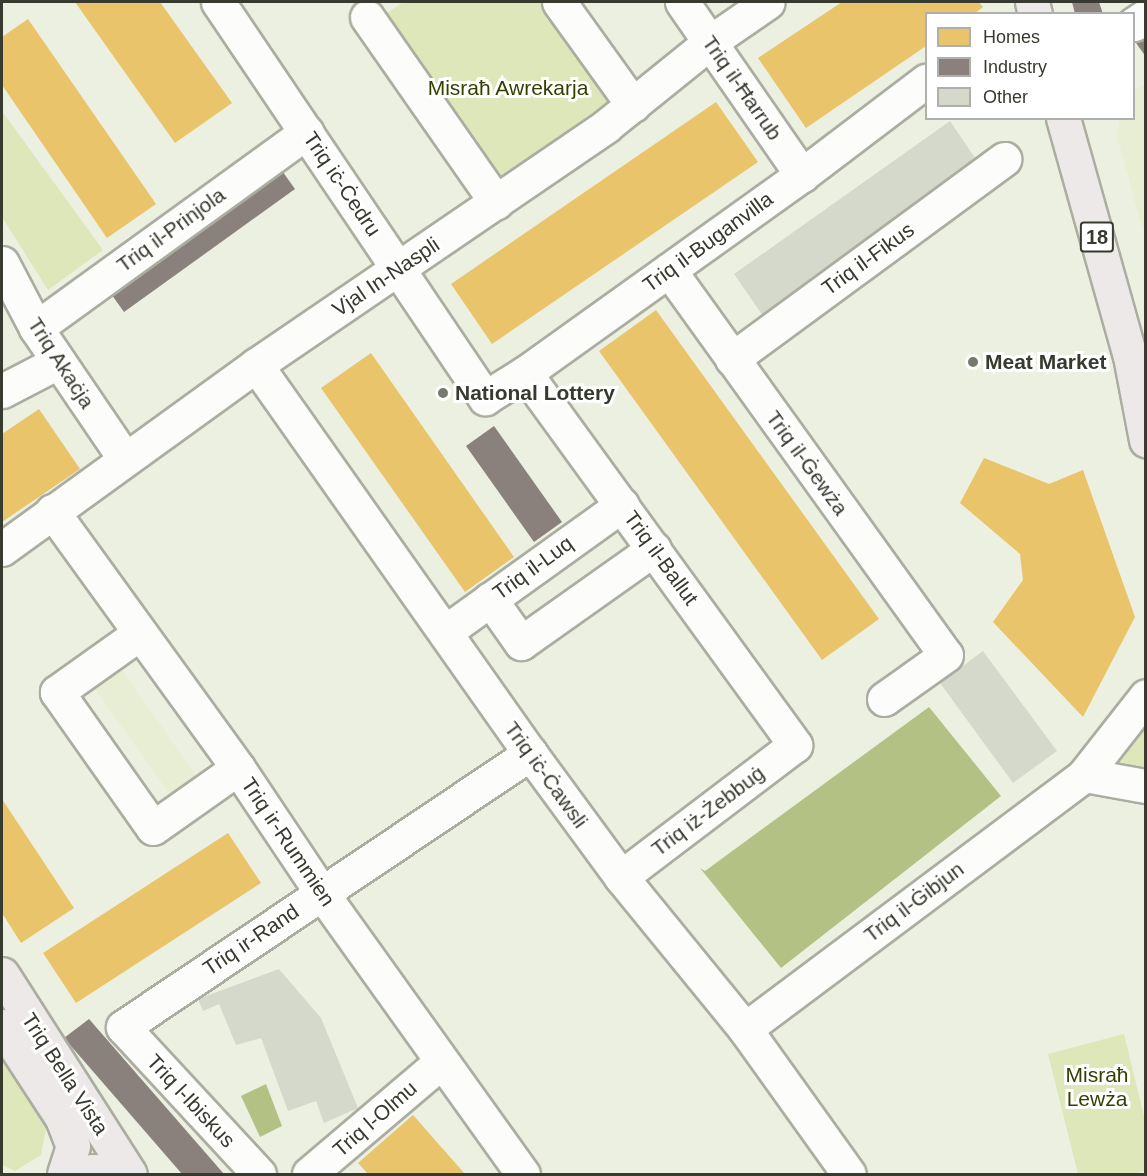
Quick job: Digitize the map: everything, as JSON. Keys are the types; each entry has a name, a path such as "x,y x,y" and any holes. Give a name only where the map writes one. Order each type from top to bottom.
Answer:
{"main road":[{"name":"18","path":"1065,120 1130,356 1146,441"},
{"name":"18","path":"1130,356 1146,391"},
{"name":"Triq Bella Vista","path":"2,974 128,1174"},
{"name":"Triq Bella Vista","path":"2,1026 62,1118 73,1146 64,1174"},
{"name":"Triq Bella Vista","path":"62,1118 128,1174"},
{"path":"69,1174 94,1171 108,1174"}],"street":[{"name":"Triq iċ-Ċedru","path":"218,2 485,398"},
{"path":"558,2 633,105"},
{"name":"Triq il-Ħarrub","path":"682,2 802,175"},
{"name":"Vjal In-Naspli","path":"2,549 256,366 633,105 710,42 768,2"},
{"path":"367,17 496,202"},
{"name":"Triq il-Buganvilla","path":"485,398 525,373 802,175 925,83"},
{"name":"Triq il-Prinjola","path":"36,328 307,132"},
{"name":"Triq il-Fikus","path":"732,359 1004,159"},
{"name":"Triq Akaċja","path":"2,263 36,328 125,459"},
{"name":"Triq il-Ġewża","path":"669,270 946,655 884,699"},
{"path":"4,385 58,362"},
{"name":"Triq iċ-Ċawsli","path":"256,366 530,753 621,877 745,1029 849,1174"},
{"name":"Triq il-Ballut","path":"525,373 795,745"},
{"name":"Triq il-Luq","path":"445,632 622,505"},
{"name":"Triq ir-Rummien","path":"52,511 238,768 321,892 523,1174"},
{"path":"490,599 521,643 654,549"},
{"path":"140,633 57,692 153,828 238,768"},
{"name":"Triq il-Ġibjun","path":"745,1029 1084,775 1146,696"},
{"name":"Triq iż-Żebbuġ","path":"621,877 795,745"},
{"name":"Triq ir-Rand","path":"123,1027 530,753"},
{"path":"1084,775 1146,786"},
{"name":"Triq l-Ibiskus","path":"123,1027 259,1174"},
{"name":"Triq l-Olmu","path":"314,1173 441,1062"}],"shaded area":[{"path":"1145,84 1145,238 1117,136 1120,120 1135,120 1135,90"},
{"path":"119,666 199,780 173,799 92,685"},
{"path":"929,707 1001,796 781,968 700,868 705,871"},
{"path":"266,1084 282,1126 260,1137 241,1096"}],"green space":[{"name":"Misraħ Awrekarja","path":"403,2 575,2 647,95 496,202 362,31"},
{"path":"2,111 103,250 48,290 2,217"},
{"path":"1145,722 1145,771 1109,763"},
{"name":"Misraħ Lewża","path":"1124,1034 1145,1120 1145,1171 1133,1174 1078,1174 1048,1054"},
{"path":"2,1056 48,1118 41,1155 15,1171 2,1165"}],"building: Homes":[{"path":"75,2 160,2 232,103 175,143"},
{"path":"842,2 979,2 983,7 977,12 925,12 925,47 806,128 758,58"},
{"path":"28,19 156,204 107,238 2,85 2,37"},
{"path":"716,102 758,162 492,344 451,284"},
{"path":"656,310 879,619 822,660 599,351"},
{"path":"371,353 514,557 465,592 321,388"},
{"path":"39,409 80,469 2,522 2,434"},
{"path":"984,458 1049,484 1083,470 1135,617 1083,717 993,622 1023,580 1020,554 960,503"},
{"path":"2,799 74,908 21,943 2,913"},
{"path":"228,833 261,883 76,1003 43,953"},
{"path":"413,1115 465,1174 368,1174 358,1163"}],"building: Industry":[{"path":"1072,2 1099,2 1102,12 1074,12"},
{"path":"1146,29 1146,57 1135,41"},
{"path":"275,161 295,189 124,312 104,284"},
{"path":"494,426 562,522 534,542 466,446"},
{"path":"89,1019 224,1174 182,1174 64,1038"}],"building: Other":[{"path":"950,121 982,168 766,320 734,274"},
{"path":"983,651 1057,751 1013,783 940,683"},
{"path":"279,969 321,1018 358,1108 324,1123 316,1101 288,1111 261,1038 236,1045 219,1004 203,1011 198,999"}],"place":[{"name":"Meat Market","path":"973,362"},
{"name":"National Lottery","path":"443,393"}]}
